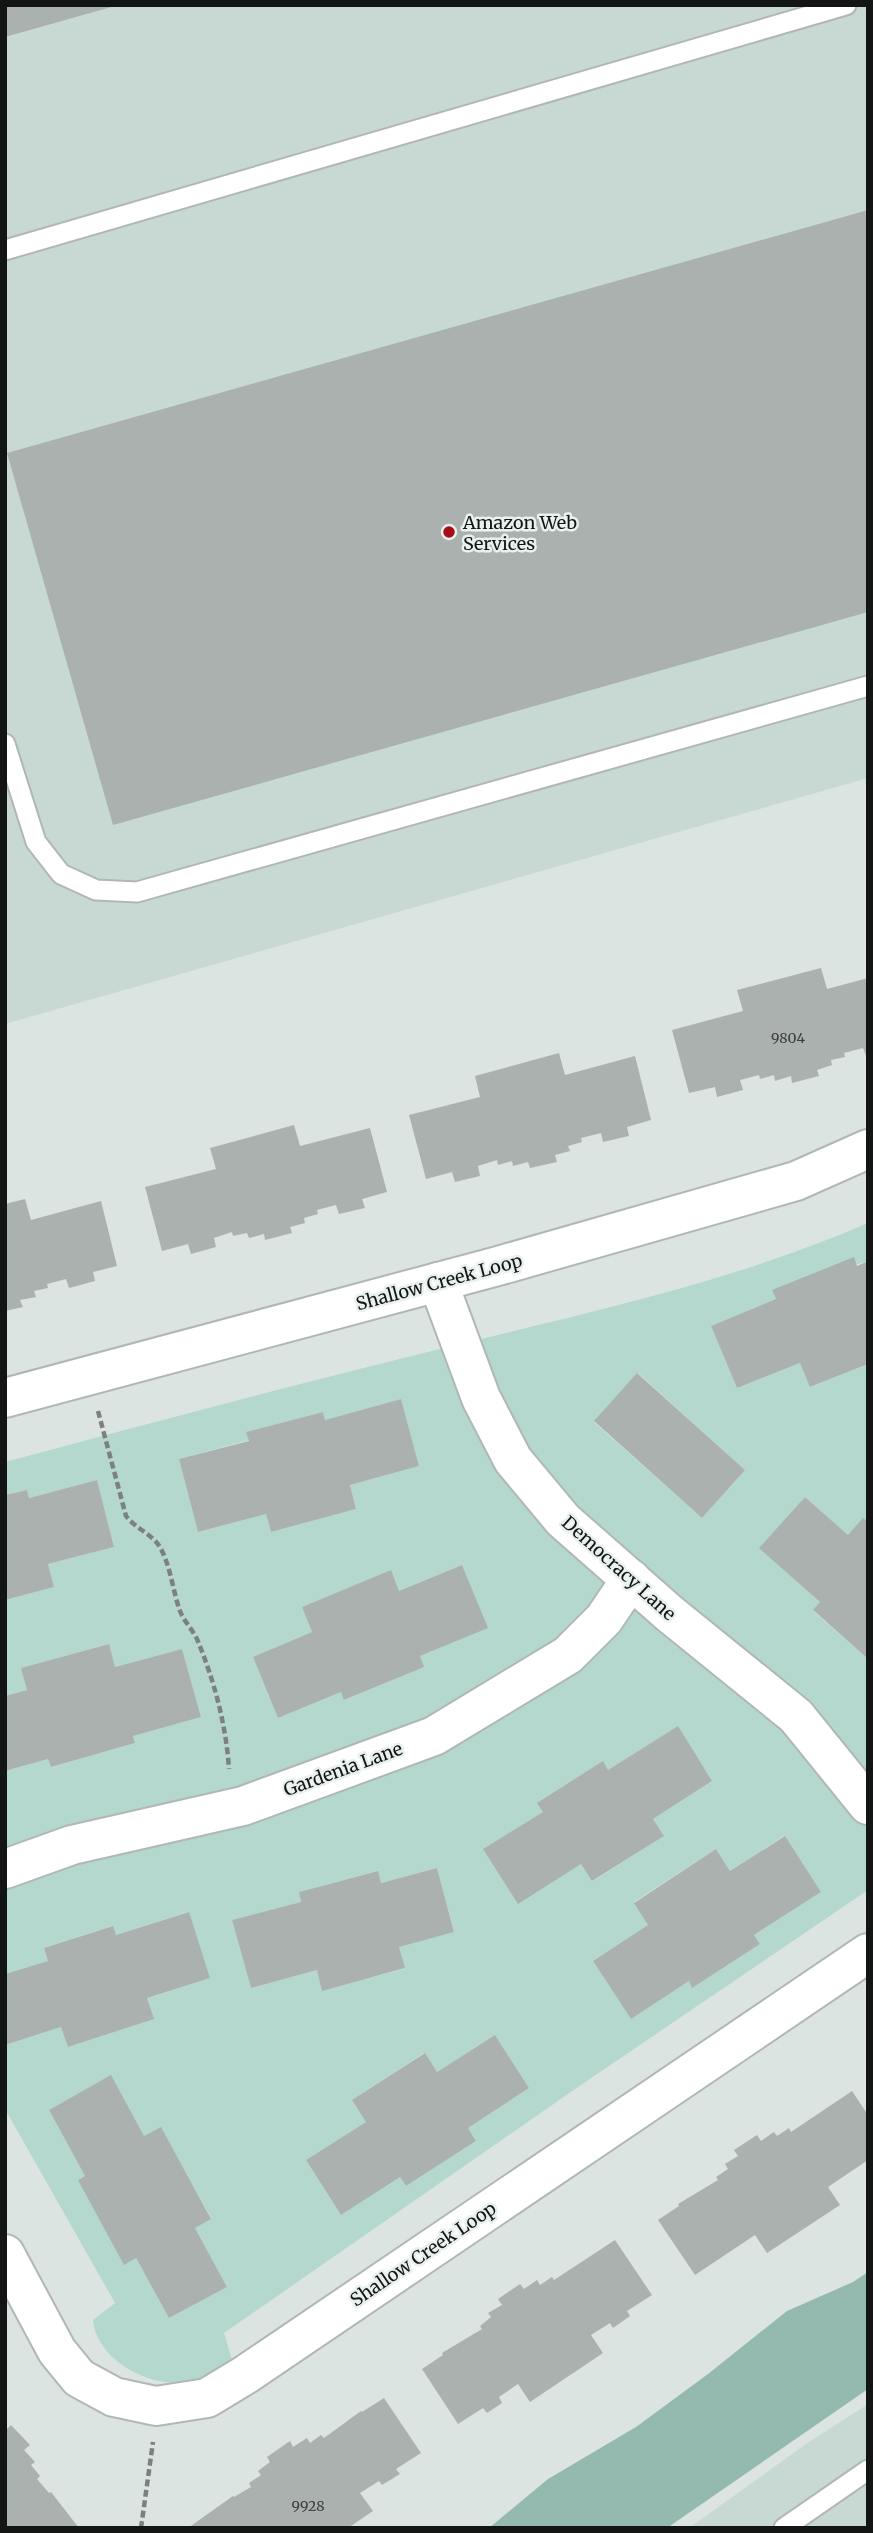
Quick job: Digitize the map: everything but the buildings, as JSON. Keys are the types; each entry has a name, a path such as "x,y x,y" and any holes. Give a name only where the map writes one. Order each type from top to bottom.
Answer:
{"street":[{"name":"Shallow Creek Loop","path":"5,1398 438,1282 796,1181 868,1149"},
{"name":"Democracy Lane","path":"438,1282 481,1398 513,1460 563,1520 670,1614 796,1716 868,1805"},
{"name":"Gardenia Lane","path":"5,1869 72,1845 232,1809 434,1736 568,1656 604,1619 631,1580"},
{"name":"Shallow Creek Loop","path":"5,2254 57,2351 79,2378 114,2397 156,2406 207,2398 245,2375 868,1953"}],"lane":[{"path":"5,250 846,5"},
{"path":"5,744 36,842 61,874 96,890 137,892 868,686"},
{"path":"784,2528 868,2470"}],"path":[{"path":"88,1376 126,1516 161,1549 181,1615 195,1634 209,1669 227,1741 232,1809"},
{"path":"141,2528 156,2406"}],"shaded area":[{"path":"5,5 868,5 868,778 5,1024"},
{"path":"868,2404 868,2528 689,2528 806,2444"}],"green space":[{"path":"868,1223 868,1261 773,1290 776,1299 711,1326 737,1388 800,1363 811,1387 868,1364 868,1522 848,1535 805,1497 760,1548 820,1602 813,1611 868,1659 868,1890 224,2333 232,2360 220,2368 197,2379 169,2382 139,2375 125,2367 103,2346 96,2334 93,2320 115,2303 5,2109 5,2045 61,2027 68,2047 153,2019 147,1998 210,1978 188,1912 116,1935 112,1926 44,1948 48,1961 5,1974 5,1771 48,1759 51,1767 135,1743 133,1736 201,1717 182,1649 115,1667 108,1644 22,1668 27,1690 5,1696 5,1600 54,1587 48,1564 114,1547 97,1480 29,1498 27,1490 5,1495 5,1462 328,1377 655,1296 816,1244","holes":["638,1373 745,1470 702,1518 594,1422","401,1399 419,1466 350,1485 356,1509 271,1532 266,1514 198,1532 179,1459 249,1440 247,1432 323,1412 325,1420","462,1565 487,1628 420,1656 423,1667 345,1700 341,1692 278,1718 253,1657 312,1632 302,1607 391,1571 399,1591","677,1727 712,1781 653,1819 664,1836 593,1881 581,1864 518,1903 483,1849 543,1812 538,1803 603,1762 608,1770","784,1836 821,1892 754,1935 760,1944 693,1987 689,1981 631,2019 593,1961 648,1925 634,1902 716,1849 730,1871","437,1868 454,1931 399,1947 404,1969 323,1990 317,1970 251,1988 232,1920 301,1902 299,1892 377,1871 381,1883","495,2035 529,2088 468,2128 476,2141 406,2186 400,2177 341,2215 306,2160 366,2122 352,2100 424,2053 437,2072","111,2076 144,2136 161,2128 211,2218 195,2228 227,2287 169,2318 136,2258 78,2180 85,2176 49,2110"]},
{"path":"868,2272 868,2389 667,2528 489,2528 548,2479 636,2427 787,2311 853,2282"}],"place":[{"name":"Amazon Web Services","path":"449,532"}]}
